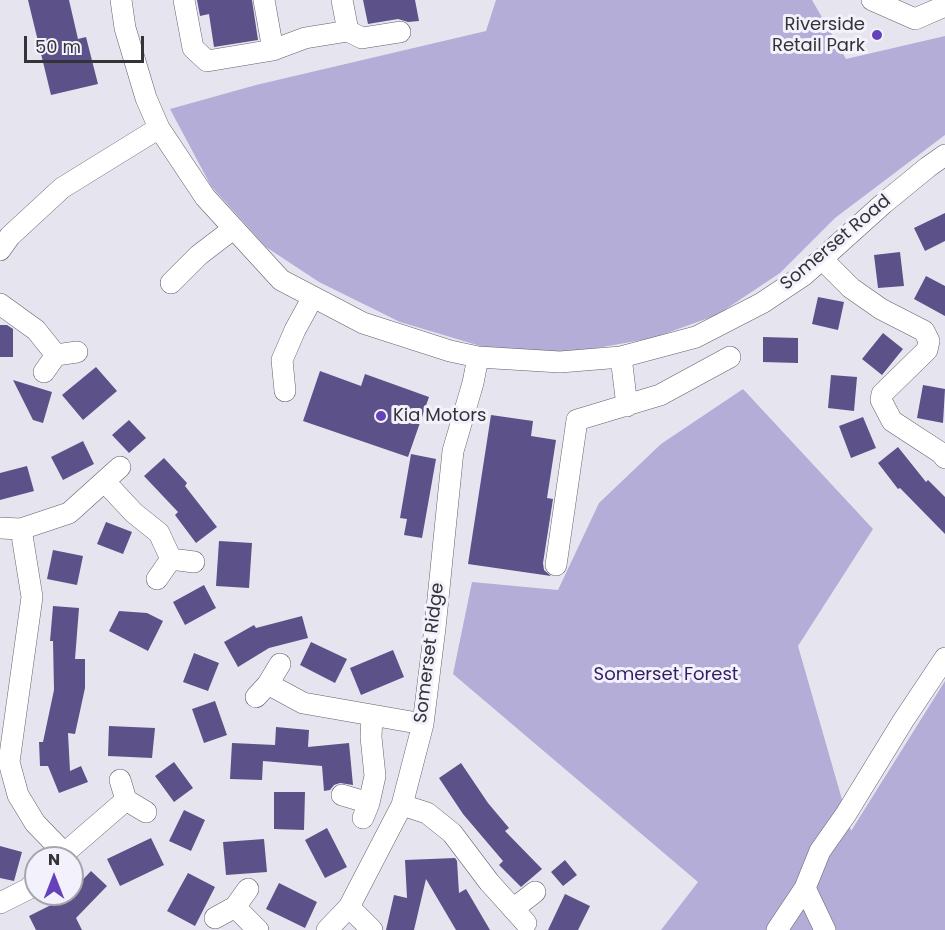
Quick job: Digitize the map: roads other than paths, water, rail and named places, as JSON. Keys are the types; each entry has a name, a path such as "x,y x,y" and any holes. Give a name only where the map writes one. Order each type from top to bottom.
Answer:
{"street":[{"name":"Somerset Road","path":"121,0 125,28 146,98 159,128 206,197 281,280 363,323 450,351 478,357 560,362 621,357 696,337 762,303 804,275 884,203 928,166 945,155"},
{"path":"184,0 193,48 207,61 273,50 305,38 348,31 362,39 400,32"},
{"path":"264,0 273,50"},
{"path":"342,0 348,31"},
{"path":"872,0 915,19 945,6"},
{"path":"0,250 10,236 62,188 159,128"},
{"path":"171,283 199,255 233,229"},
{"path":"822,259 858,293 881,309 924,331 929,341 927,350 882,394 881,400 892,421 941,453 945,458"},
{"path":"285,391 282,360 313,297"},
{"path":"0,304 36,330 59,360"},
{"name":"Somerset Ridge","path":"327,930 349,907 402,805 423,724 453,451 473,383 478,357"},
{"path":"621,357 627,406"},
{"path":"556,565 577,420 660,394 730,357"},
{"path":"54,846 35,823 18,795 9,762 32,597 10,529 69,513 120,467"},
{"path":"105,482 134,513 159,533 171,559"},
{"path":"171,559 194,562"},
{"path":"157,579 171,559"},
{"path":"777,930 805,888 820,851 857,798 903,721 945,658"},
{"path":"280,664 262,691 303,703 423,724"},
{"path":"342,795 366,811 375,776 372,716"},
{"path":"120,780 126,800 146,812"},
{"path":"73,846 126,800"},
{"path":"402,805 427,813 452,833 489,882 520,916 535,892"},
{"path":"805,888 825,930"},
{"path":"215,918 234,907 248,889"},
{"path":"0,903 24,891"},
{"path":"234,907 258,930"},
{"path":"349,907 372,930"}],"place":[{"name":"Riverside Retail Park","path":"877,35"},
{"name":"Kia Motors","path":"381,416"}],"park label":[{"name":"Somerset Forest","path":"666,675"}]}
